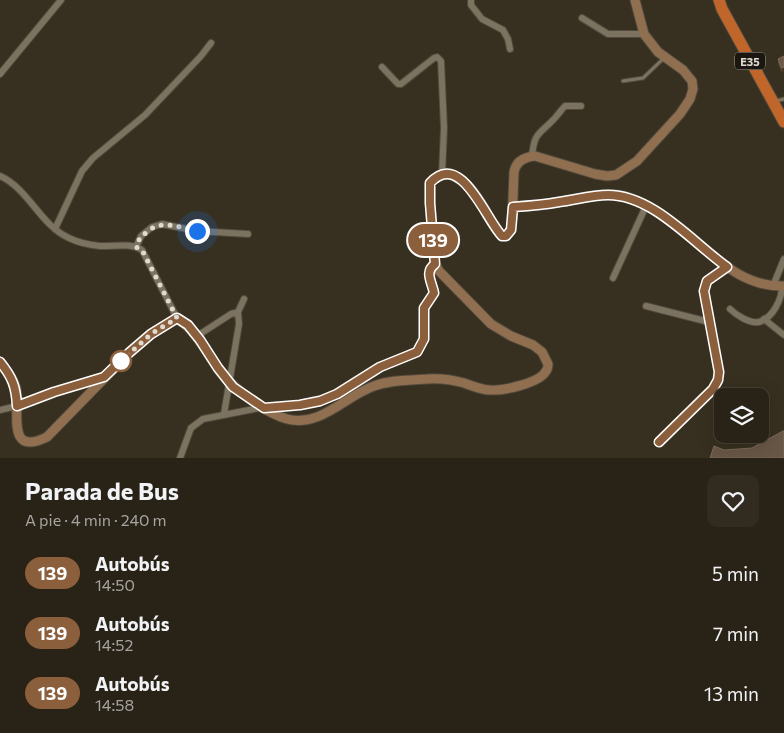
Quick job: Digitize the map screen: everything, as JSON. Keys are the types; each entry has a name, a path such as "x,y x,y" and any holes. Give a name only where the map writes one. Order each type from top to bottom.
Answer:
{"highway":[{"name":"E35","path":"719,0 722,9 778,100 784,122"}],"street":[{"path":"0,74 60,0"},
{"path":"471,0 471,5 482,18 503,30 508,39 510,49"},
{"path":"0,176 18,188 55,229 70,238 98,246 136,247 142,250 177,318 188,325 197,336 233,387 272,413 288,419 306,421 320,416 374,386 391,382 430,379 450,380 480,389 507,389 529,382 546,372 548,364 542,352 533,344 511,336 491,324 439,271 433,256 430,183 435,177 442,174 450,174 462,180 473,192 502,236 506,236 511,230 513,207 512,180 515,166 521,160 532,156 607,176 616,175 626,170 637,161 680,114 690,99 693,89 689,76 664,57 644,34 635,0"},
{"path":"582,18 608,34 644,34"},
{"path":"55,229 82,171 93,158 145,115 211,43"},
{"path":"382,67 400,84 434,58 437,57 441,61 444,128 442,174"},
{"path":"532,156 533,144 541,130 565,106 581,106"},
{"path":"513,207 609,194 625,196 646,206 688,233 739,276 780,286"},
{"path":"613,278 646,206"},
{"path":"136,247 141,236 152,227 162,224 197,231 248,234"},
{"path":"730,309 754,322 760,322 776,308 782,294 780,286 784,259"},
{"path":"180,458 191,428 202,419 224,414 320,401 348,388 380,367 417,352 424,339 424,308 434,293 428,273 435,264"},
{"path":"659,442 717,383 719,372 704,288 707,281 727,267"},
{"path":"224,414 239,324 238,314 244,299"},
{"path":"646,306 709,322"},
{"path":"197,336 231,314 238,314"},
{"path":"0,362 14,382 16,390 16,431 19,439 23,444 34,446 47,437 130,352 151,334 177,318"},
{"path":"764,319 784,335"},
{"path":"0,410 104,377"}],"lane":[{"path":"623,81 643,78 664,57"}],"building":[{"path":"784,56 784,67 782,68 778,59"},
{"path":"784,431 784,458 710,458 714,446 724,450 752,448 761,443 769,443 769,439"}],"bus line":[{"name":"139","path":"0,362 14,382 17,406 54,392 104,377 151,334 177,318 188,325 233,387 264,408 300,405 320,401 337,394 380,367 405,356 413,355 423,344 425,332 424,308 434,293 428,273 435,264 433,256 430,183 435,177 442,174 450,174 462,180 473,192 502,236 509,234 511,230 513,207 609,194 625,196 640,202 668,219 688,233 727,267 707,281 704,291 704,301 719,372 717,383 659,442"}],"route":[{"path":"121,361 151,334 177,318 142,250 136,247 138,241 152,227 162,224 197,231"}]}
